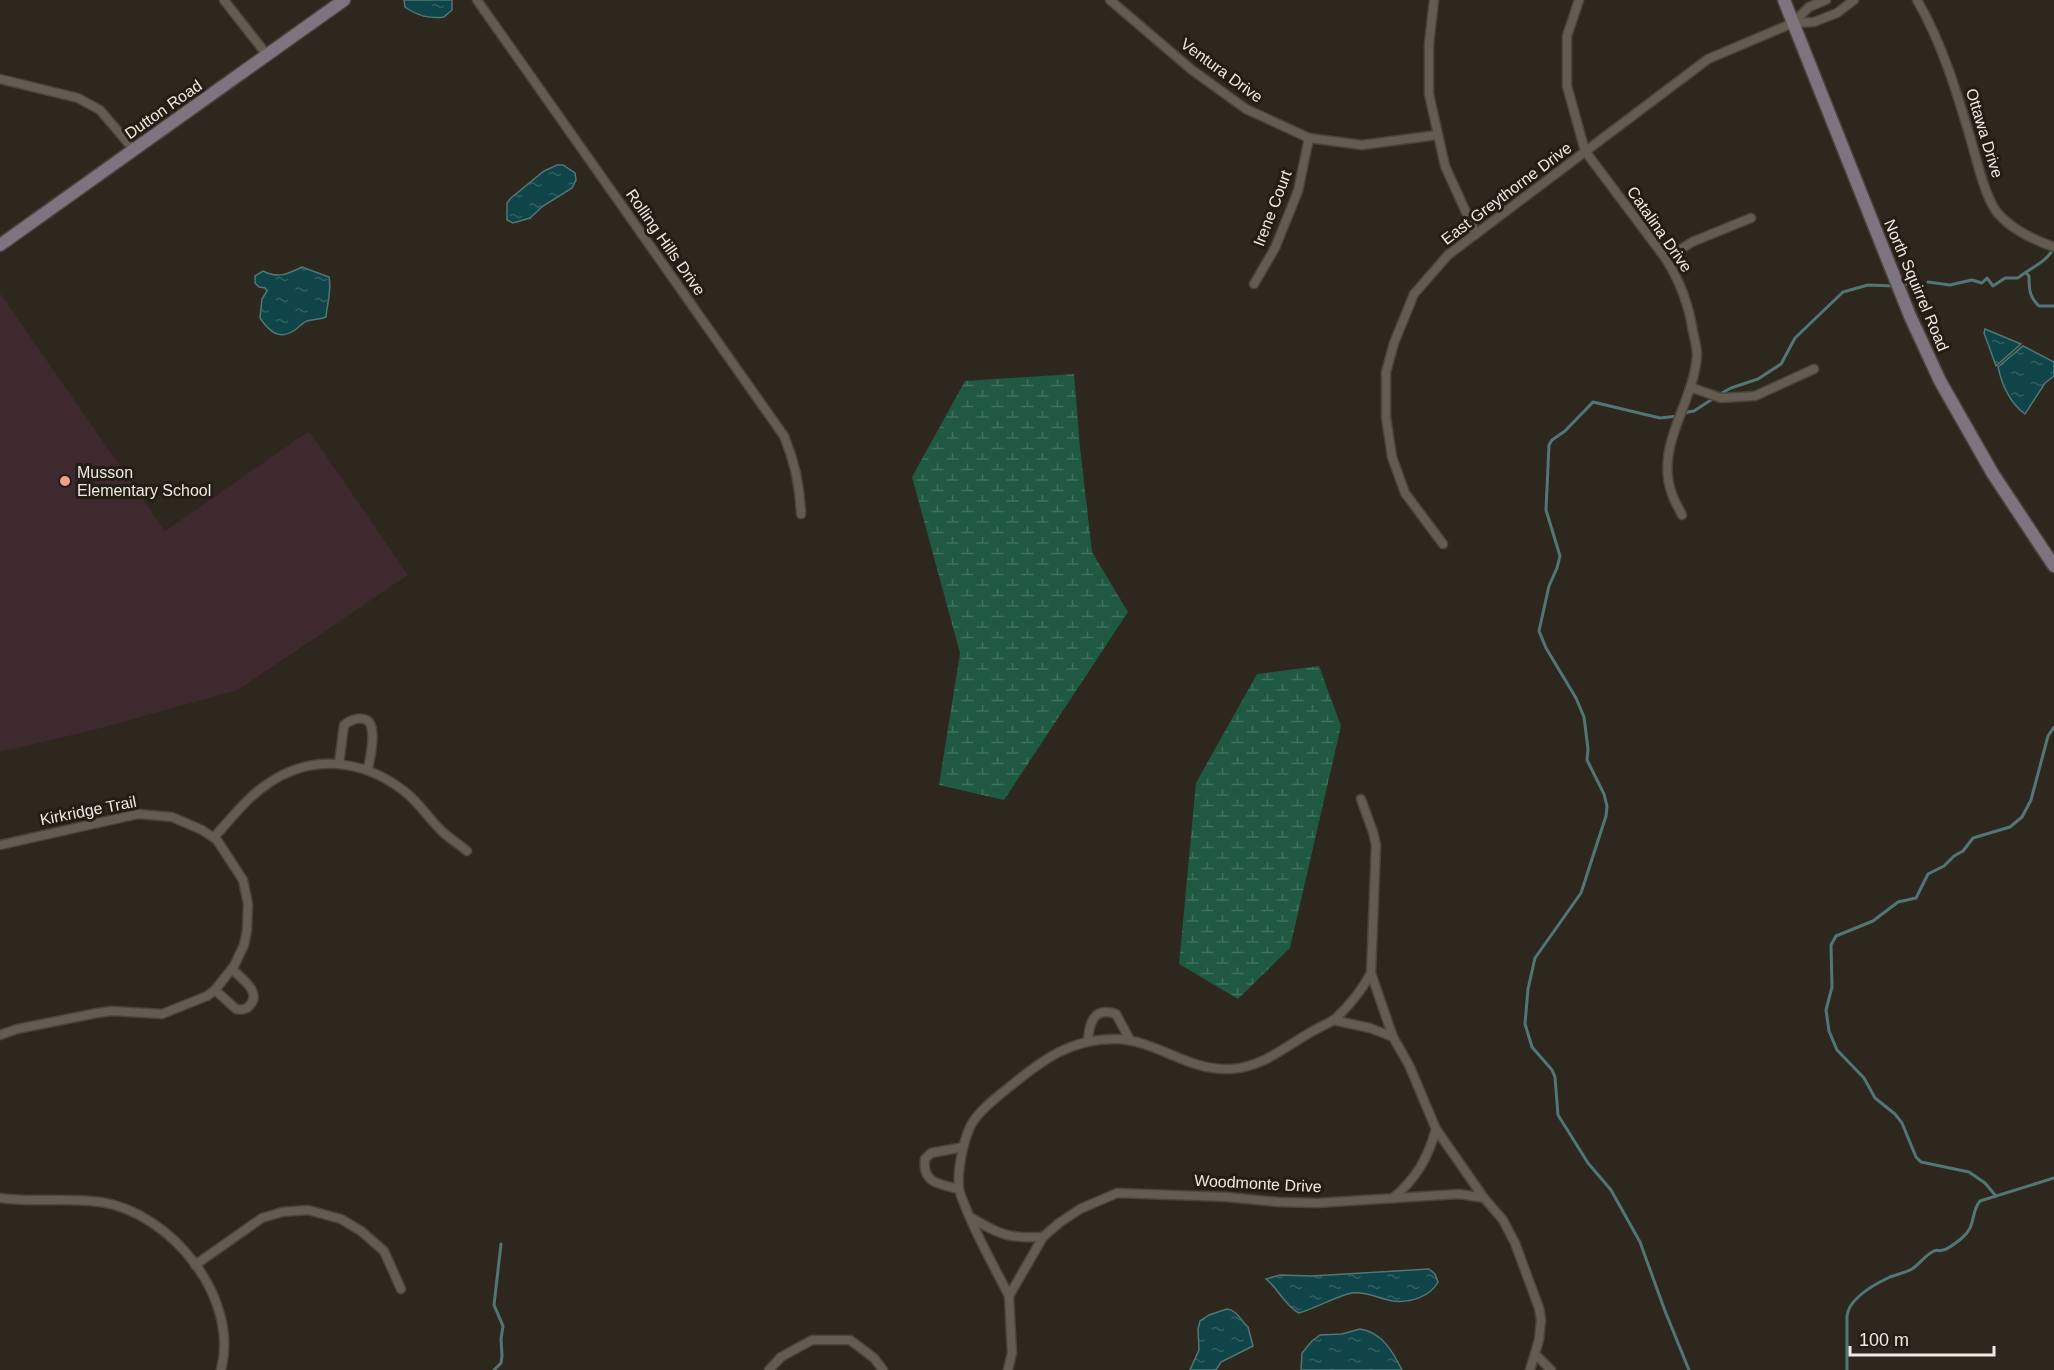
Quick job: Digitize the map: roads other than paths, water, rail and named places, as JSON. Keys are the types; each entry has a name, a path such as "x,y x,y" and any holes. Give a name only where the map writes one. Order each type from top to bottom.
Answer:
{"street":[{"path":"224,0 267,55"},
{"name":"Dutton Road","path":"0,245 344,0"},
{"name":"Rolling Hills Drive","path":"477,0 784,436 793,456 800,486 801,514"},
{"name":"Ventura Drive","path":"1110,0 1192,70 1246,109 1310,138 1362,144 1437,135"},
{"path":"1434,0 1429,44 1429,94 1445,166 1476,234"},
{"name":"Catalina Drive","path":"1579,0 1567,36 1567,86 1585,151 1666,260 1676,275 1689,305 1697,355 1687,401 1670,444 1667,465 1671,493 1682,515"},
{"name":"North Squirrel Road","path":"1784,0 1910,316 1940,381 1993,474 2054,566"},
{"path":"1793,23 1809,7 1826,0"},
{"path":"1793,23 1814,22 1837,13 1854,0"},
{"name":"Ottawa Drive","path":"1917,0 1939,45 1954,85 1979,168 1997,212 2026,236 2054,247"},
{"name":"East Greythorne Drive","path":"1443,544 1405,493 1392,457 1386,417 1386,372 1394,343 1414,294 1448,255 1708,59 1793,23"},
{"path":"0,80 78,98 100,110 134,150"},
{"name":"Irene Court","path":"1254,284 1275,248 1298,191 1310,138"},
{"path":"1666,260 1692,242 1751,218"},
{"path":"1690,387 1721,398 1755,396 1814,369"},
{"path":"339,763 344,725 353,718 363,718 373,730 368,769"},
{"path":"0,1035 17,1029 112,1011 162,1014 207,996 215,990 232,969 244,945 248,904 243,880 214,837 245,803 286,772 311,765 339,763 377,772 407,793 445,834 467,851"},
{"path":"1360,799 1376,845 1371,973 1393,1037 1409,1065 1436,1129 1510,1231 1539,1308 1541,1320 1530,1370"},
{"name":"Kirkridge Trail","path":"0,845 138,814 172,817 214,837"},
{"path":"215,990 236,1009 246,1008 251,1004 254,994 251,987 232,969"},
{"path":"1018,1370 1008,1369 1012,1353 1009,1296 969,1216 959,1189 963,1147 971,1125 991,1102 1038,1063 1065,1048 1088,1041 1130,1040 1155,1046 1180,1059 1207,1068 1230,1069 1252,1065 1273,1056 1333,1020 1360,993 1371,973"},
{"path":"1088,1041 1089,1026 1092,1020 1098,1014 1107,1011 1116,1014 1130,1040"},
{"path":"1333,1020 1370,1028 1393,1037"},
{"path":"1393,1198 1409,1184 1423,1165 1436,1129"},
{"path":"959,1189 927,1177 924,1169 925,1159 931,1153 963,1147"},
{"name":"Woodmonte Drive","path":"1009,1296 1043,1237 1080,1209 1117,1193 1317,1203 1459,1194 1484,1198"},
{"path":"0,1198 101,1202 132,1211 171,1237 195,1265 214,1295 222,1327 223,1359 220,1370"},
{"path":"195,1265 262,1218 282,1212 308,1210 341,1220 361,1231 384,1251 401,1289"},
{"path":"969,1216 997,1233 1021,1239 1043,1237"},
{"path":"769,1370 781,1357 812,1340 850,1340 874,1358 883,1370"},
{"path":"1535,1354 1551,1370"}],"water":[{"path":"404,0 452,0 452,10 444,17 433,18 414,13 405,7"},
{"path":"557,165 563,165 575,173 576,180 572,188 543,206 530,218 513,223 507,220 507,203 511,198 544,171"},
{"path":"302,267 329,277 330,292 326,317 307,321 284,335 275,333 260,318 262,299 267,291 255,283 255,276 263,271 273,275 283,275"},
{"path":"1985,329 2021,344 1996,366 1984,333"},
{"path":"2023,346 2054,362 2054,376 2045,383 2025,414 2007,393 1998,367"},
{"path":"1429,1269 1435,1274 1438,1282 1430,1292 1419,1298 1393,1301 1368,1294 1352,1293 1299,1313 1289,1306 1266,1279 1280,1275 1312,1276"},
{"path":"1227,1309 1236,1314 1248,1327 1253,1346 1221,1362 1216,1370 1190,1370 1199,1350 1200,1321 1209,1315"},
{"path":"1360,1329 1375,1334 1381,1339 1391,1350 1402,1370 1301,1370 1302,1353 1320,1335 1342,1334"}],"waterway":[{"path":"1928,282 1950,285 1972,280 1982,283 1987,278 1993,286 2005,278 2018,278 2042,262 2053,249"},
{"path":"2027,274 2030,292 2036,303 2039,306 2054,306"},
{"path":"1901,285 1920,283"},
{"path":"1720,394 1758,379 1781,364 1795,338 1843,292 1868,285 1895,286"},
{"path":"1684,414 1694,411 1714,398"},
{"path":"1678,416 1660,418 1593,402 1549,445 1546,510 1560,556 1549,586 1539,631 1584,717 1587,760 1604,794 1607,806 1606,816 1581,893 1535,958 1528,989 1525,1024 1532,1047 1552,1070 1555,1077 1558,1115 1588,1163 1611,1190 1640,1242 1689,1370"},
{"path":"1996,1196 1985,1183 1969,1172 1921,1162 1916,1157 1902,1123 1895,1114 1875,1098 1864,1078 1837,1050 1829,1031 1826,1010 1832,987 1831,945 1836,936 1873,921 1898,902 1916,898 1928,874 1944,866 1963,851 1973,838 2010,827 2022,817 2031,800 2048,736 2054,727"},
{"path":"1847,1370 1847,1316 1852,1303 1870,1288 1893,1276 1907,1272 1931,1253 1950,1247 1958,1241 1970,1228 1980,1201 2054,1178"},
{"path":"494,1370 501,1363 502,1356 503,1326 494,1305 501,1244"}],"place":[{"name":"Musson Elementary School","path":"65,481"}]}
